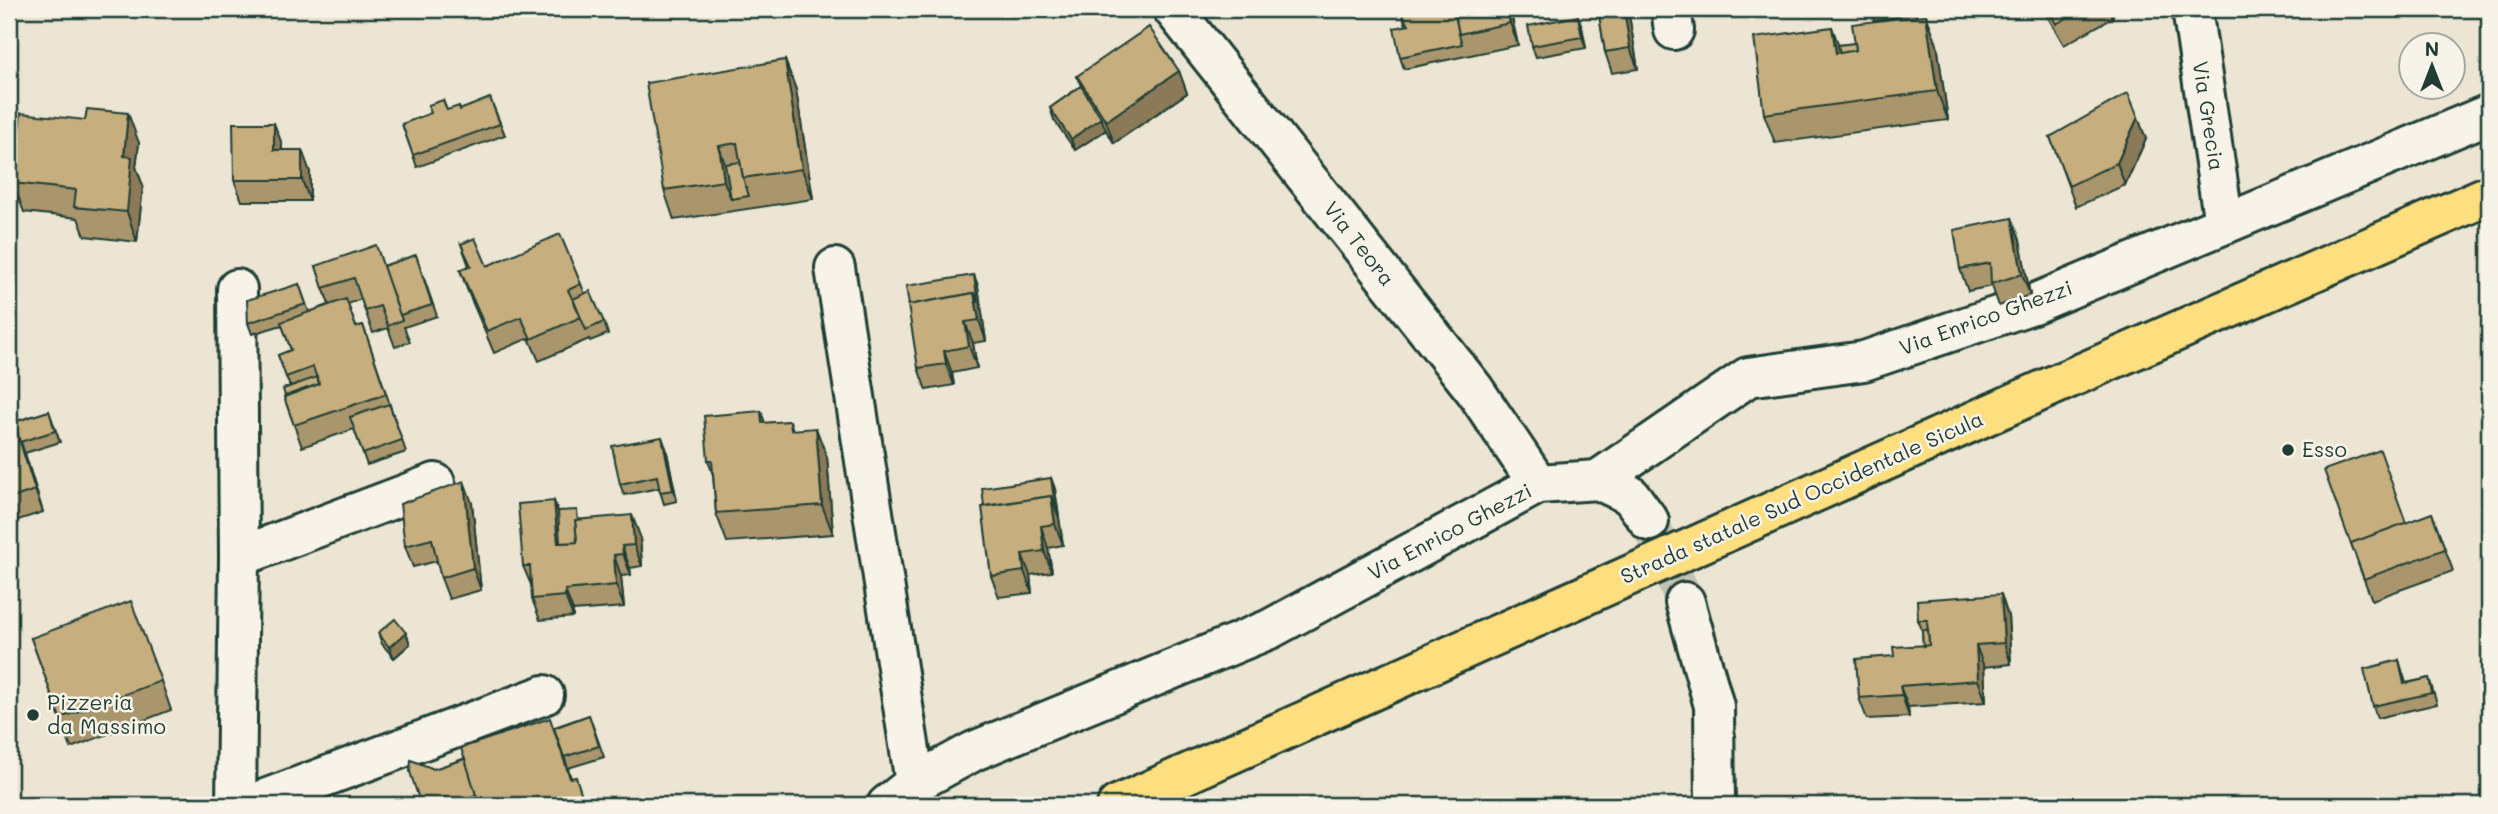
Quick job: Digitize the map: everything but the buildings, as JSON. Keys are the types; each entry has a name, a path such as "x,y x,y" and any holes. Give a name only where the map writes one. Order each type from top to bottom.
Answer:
{"main road":[{"name":"Strada statale Sud Occidentale Sicula","path":"1117,805 2057,383 2489,195"}],"street":[{"name":"Via Teora","path":"1173,9 1474,389 1538,484"},
{"name":"Via Grecia","path":"2192,9 2224,224"},
{"name":"Via Enrico Ghezzi","path":"901,794 974,751 1270,629 1538,484 1598,480 1748,377 1864,361 2033,304 2489,114"},
{"path":"835,268 901,794"},
{"path":"236,805 239,557 237,289"},
{"path":"1598,480 1630,495 1649,522"},
{"path":"239,557 435,483"},
{"path":"1685,602 1714,706 1714,805"},
{"path":"249,805 544,695"}],"tunnel":[{"path":"1649,521 1685,602"}],"place":[{"name":"Esso","path":"2288,450"},
{"name":"Pizzeria da Massimo","path":"33,715"}]}
